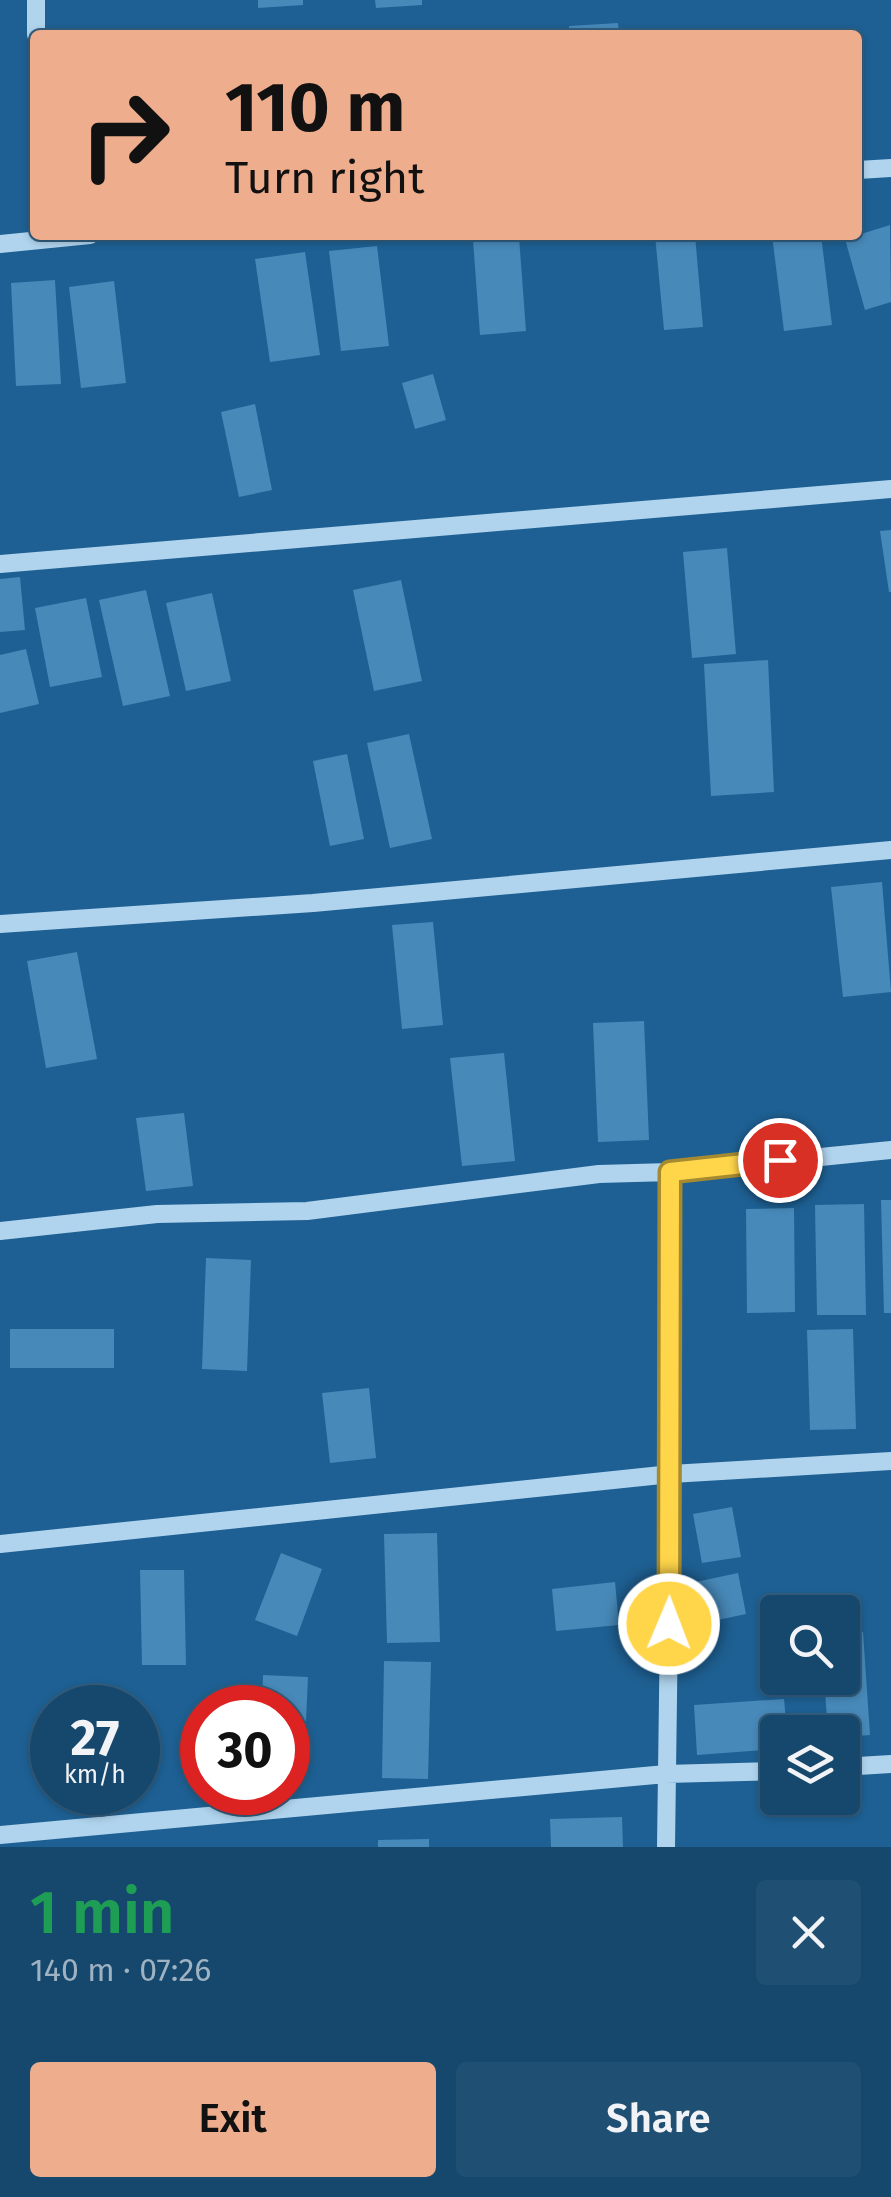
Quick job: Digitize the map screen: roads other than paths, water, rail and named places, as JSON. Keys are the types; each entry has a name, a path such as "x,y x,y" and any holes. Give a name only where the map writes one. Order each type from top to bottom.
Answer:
{"street":[{"path":"36,0 36,30"},
{"path":"862,170 891,168"},
{"path":"0,244 30,239"},
{"path":"0,564 891,489"},
{"path":"0,924 313,903 891,850"},
{"path":"0,1231 157,1214 307,1211 599,1174 670,1172 891,1150"},
{"path":"666,1847 670,1172"},
{"path":"0,1544 671,1474 891,1461"},
{"path":"860,1766 891,1764"},
{"path":"0,1835 666,1774 760,1771"}]}
